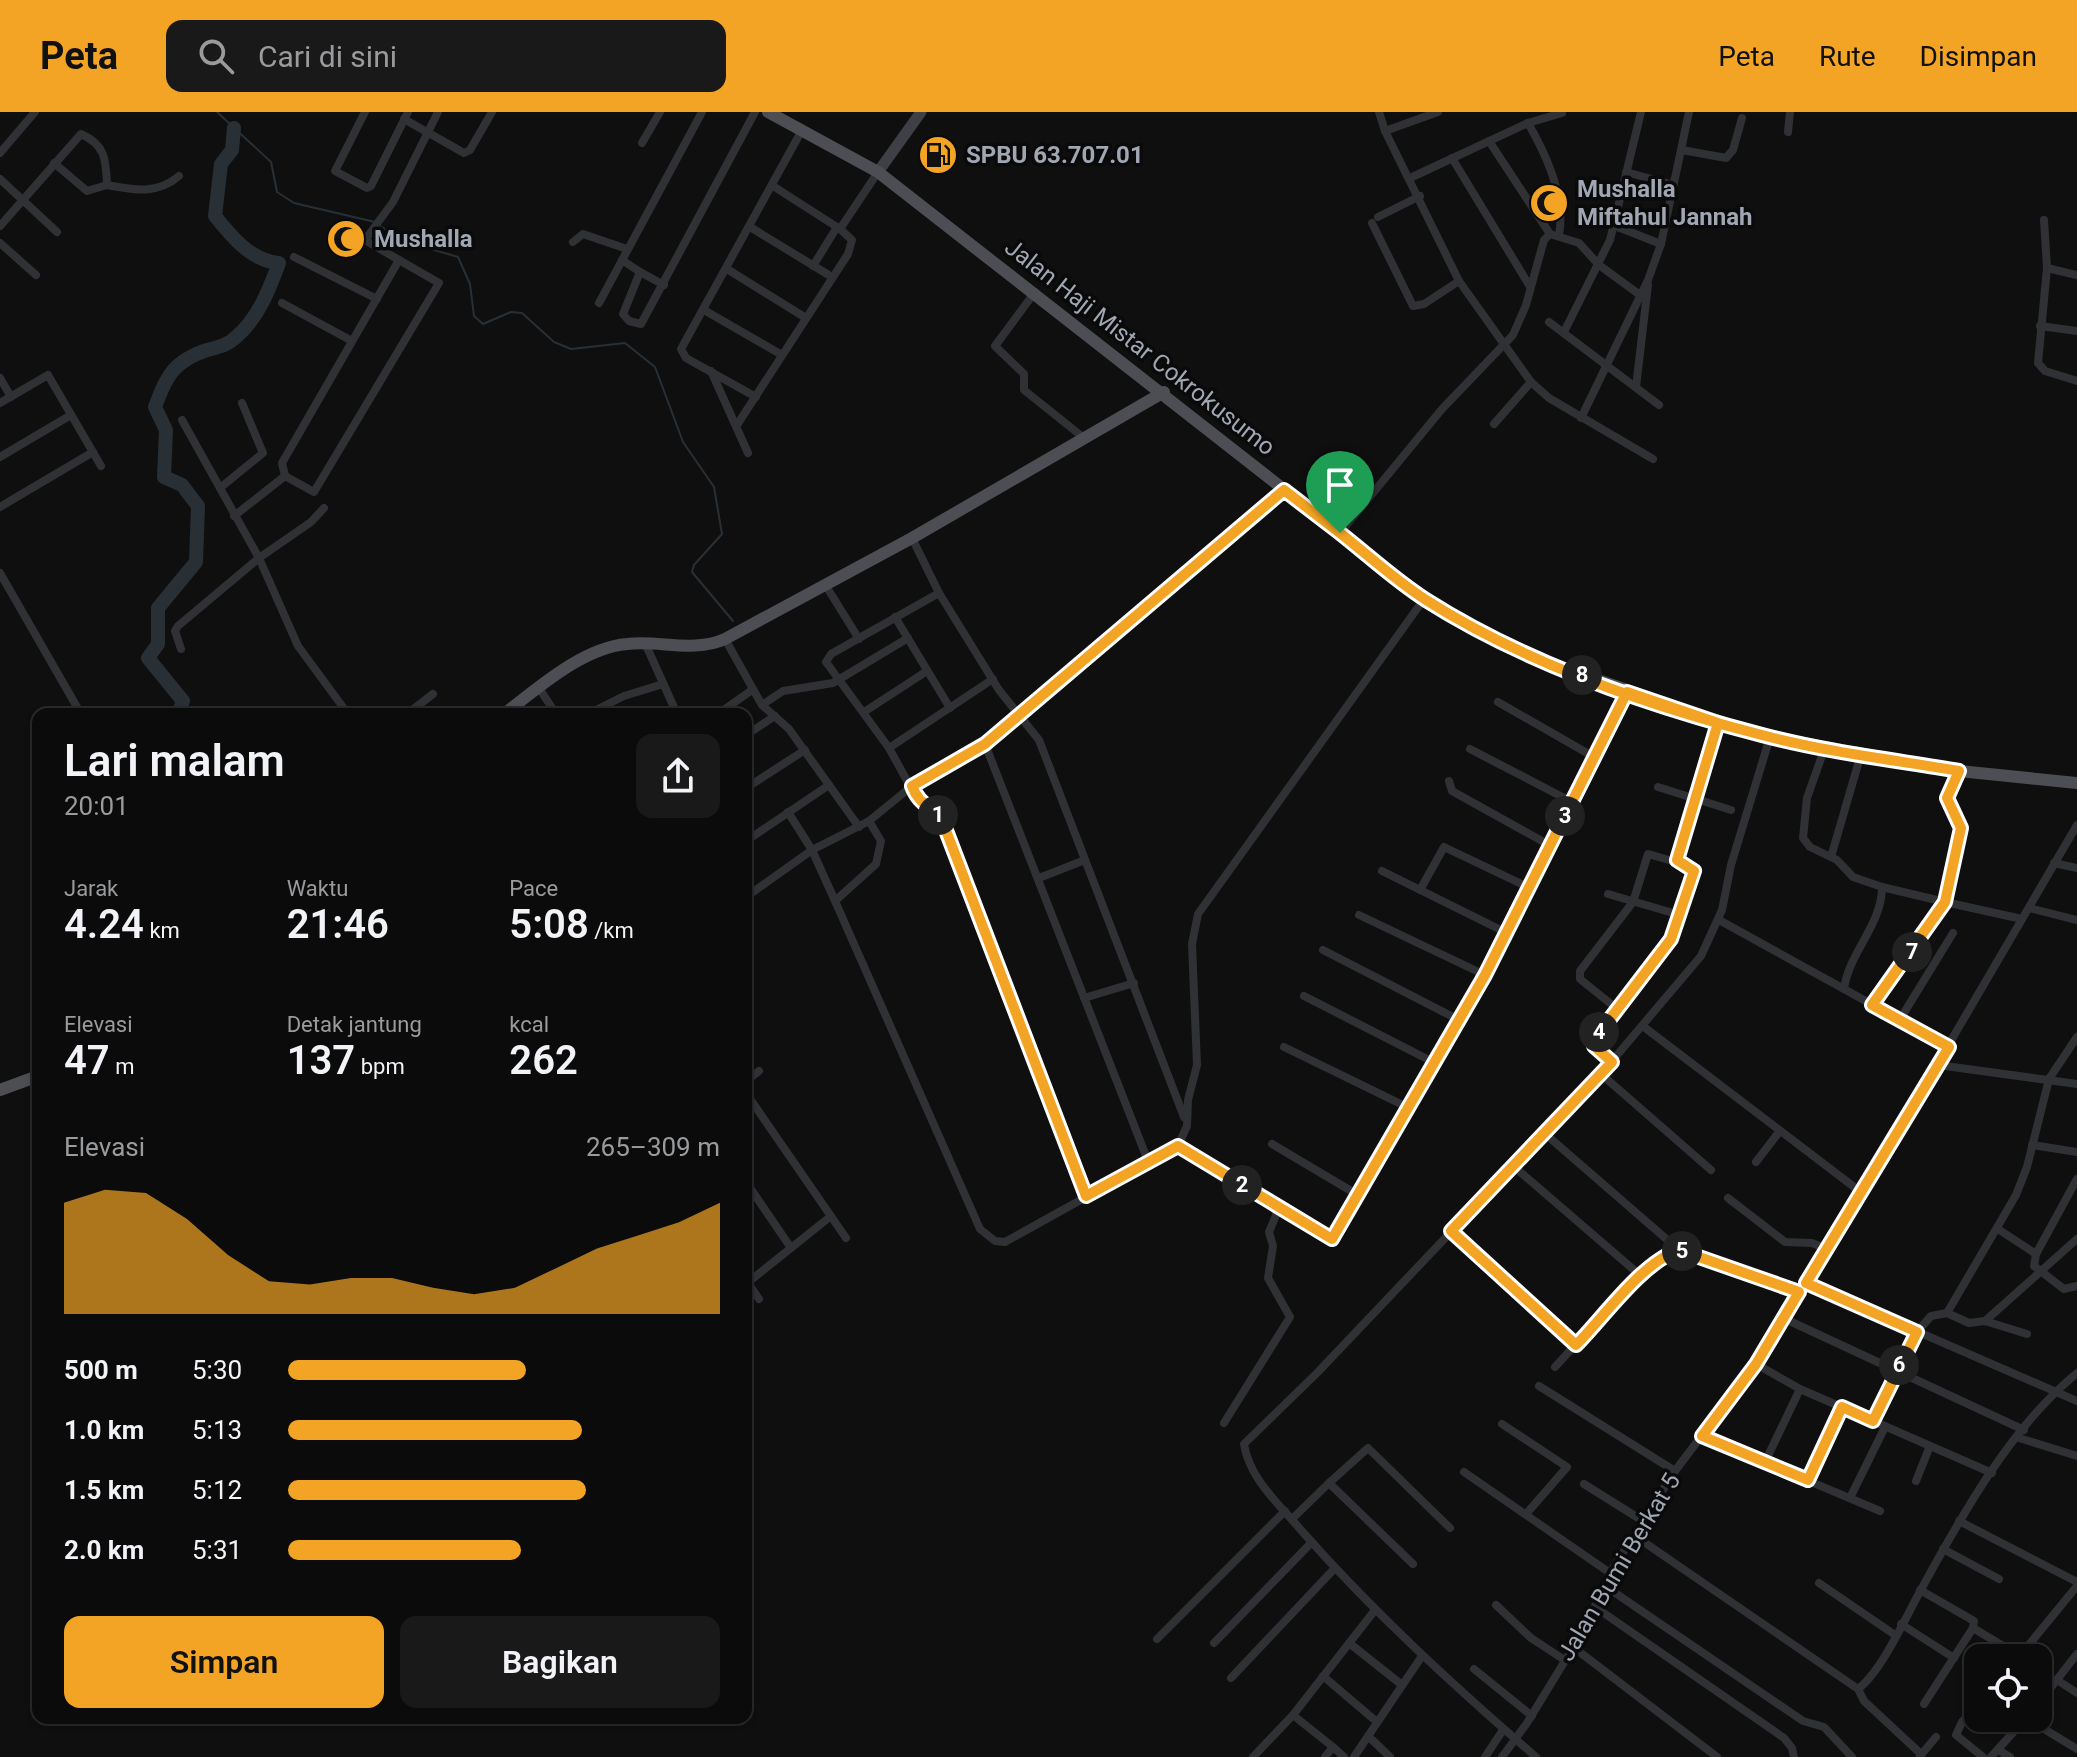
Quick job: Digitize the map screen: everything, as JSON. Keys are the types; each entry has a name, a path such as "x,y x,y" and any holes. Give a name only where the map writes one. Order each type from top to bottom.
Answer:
{"main road":[{"name":"Jalan Haji Mistar Cokrokusumo","path":"768,112 878,172 1164,392 1424,599 1504,644 1627,692 1770,737 1959,771 2077,783"},
{"path":"512,708 598,652 645,643 704,646 725,639 912,538 1164,392"},
{"path":"0,1090 32,1078"}],"street":[{"path":"0,153 35,112"},
{"path":"365,112 336,166 336,173 363,187 371,186 406,116 428,132 469,152 492,112"},
{"path":"399,260 282,463 285,476 314,492 439,283 365,240 393,202 438,112"},
{"path":"642,143 660,112"},
{"path":"599,303 702,112"},
{"path":"640,272 623,314 629,321 641,324 755,112"},
{"path":"813,266 921,112"},
{"path":"1379,112 1385,131 1420,196 1459,281 1531,382 1581,418 1653,459"},
{"path":"1385,131 1438,112"},
{"path":"1564,332 1599,265 1615,226 1641,112"},
{"path":"1581,418 1648,280 1661,244 1689,112"},
{"path":"1788,132 1789,112"},
{"path":"1410,178 1528,123 1562,113"},
{"path":"1682,150 1726,158 1733,150 1742,118"},
{"path":"1340,533 1442,409 1505,343 1522,316 1544,240 1554,234 1560,210 1540,144 1528,123"},
{"path":"756,397 682,354 683,344 802,130"},
{"path":"0,226 77,135 86,135 106,156 107,185"},
{"path":"1489,141 1554,234 1579,243 1599,265 1640,295"},
{"path":"1452,158 1529,285"},
{"path":"54,163 87,191 107,185 162,189 179,176"},
{"path":"1626,172 1674,185"},
{"path":"0,179 57,232"},
{"path":"737,425 852,247 849,236 773,186"},
{"path":"1420,196 1375,220 1413,306 1424,304 1459,281"},
{"path":"2044,220 2047,268 2040,326 2040,368 2077,381"},
{"path":"1615,226 1661,244"},
{"path":"750,227 832,277"},
{"path":"573,242 583,234 627,249"},
{"path":"0,243 36,275"},
{"path":"294,257 377,299"},
{"path":"622,260 664,285"},
{"path":"2047,268 2077,275"},
{"path":"727,269 806,318"},
{"path":"1636,387 1643,350 1648,280"},
{"path":"1035,292 995,343 996,350 1024,374 1024,390 1084,438"},
{"path":"282,303 352,341"},
{"path":"704,310 782,355"},
{"path":"1549,322 1659,405"},
{"path":"2040,326 2077,331"},
{"path":"711,370 748,453"},
{"path":"0,403 48,375 101,466"},
{"path":"0,378 11,397"},
{"path":"1494,424 1531,382"},
{"path":"220,488 263,453 242,403"},
{"path":"0,457 71,415"},
{"path":"182,420 259,558 298,646 344,708"},
{"path":"0,507 93,452"},
{"path":"234,516 285,476"},
{"path":"752,893 812,850 869,821 912,786 985,744 1284,490"},
{"path":"181,649 175,631 178,626 259,558 311,522 324,508"},
{"path":"912,538 939,593 993,679 1039,740 1187,1126"},
{"path":"0,573 78,708"},
{"path":"826,586 859,639"},
{"path":"939,593 827,657 828,668 889,748 922,806 936,812 942,820 1086,1196"},
{"path":"788,812 812,850 980,1229 995,1241 1005,1242 1178,1146 1187,1126 1188,1100 1199,1044 1192,944 1198,914 1424,599"},
{"path":"895,617 950,708"},
{"path":"762,705 783,691 821,688 908,638"},
{"path":"725,639 762,705 805,750 859,827"},
{"path":"645,643 674,708"},
{"path":"864,712 927,671"},
{"path":"889,748 993,679"},
{"path":"600,708 624,696 663,684"},
{"path":"539,688 552,708"},
{"path":"726,708 752,690"},
{"path":"1178,1146 1332,1239 1485,975 1627,692"},
{"path":"415,708 433,694"},
{"path":"1498,702 1594,757"},
{"path":"752,731 775,716"},
{"path":"1677,860 1718,723"},
{"path":"1536,1757 1422,1656 1335,1568 1257,1477 1244,1444 1601,1074 1644,1027 1701,956 1719,920 1731,865 1770,737"},
{"path":"985,744 1148,1161"},
{"path":"1825,747 1807,798 1801,829 1810,847 1831,857 1853,877 1882,887 2022,919"},
{"path":"1470,749 1572,802"},
{"path":"752,784 805,750"},
{"path":"1831,857 1861,754"},
{"path":"1872,1005 1945,902 1961,828 1947,798 1959,771"},
{"path":"1449,781 1452,791 1551,846"},
{"path":"752,837 829,785"},
{"path":"1658,787 1731,810"},
{"path":"835,901 876,864 881,841 869,821"},
{"name":"Jalan Bumi Berkat 5","path":"1502,1757 1532,1716 1595,1607 1610,1573 1643,1521 1675,1471 1756,1364 1862,1193 2077,825"},
{"path":"1420,890 1444,847 1530,888"},
{"path":"1612,1062 1593,1044 1616,1008 1671,939 1694,871 1677,860 1648,854 1633,902 1578,975 1616,1008"},
{"path":"1039,878 1085,860"},
{"path":"2054,863 2077,868"},
{"path":"1382,871 1507,933"},
{"path":"1844,989 1847,970 1873,923 1882,887"},
{"path":"1608,894 1680,915"},
{"path":"2029,908 2077,920"},
{"path":"1359,915 1485,975"},
{"path":"1719,920 1949,1047"},
{"path":"1899,1021 1953,933"},
{"path":"1323,950 1459,1020"},
{"path":"1084,998 1134,983"},
{"path":"1304,996 1435,1063"},
{"path":"1644,1027 1862,1193"},
{"path":"1947,1313 2016,1195 2049,1079 2077,1037"},
{"path":"1284,1047 1409,1108"},
{"path":"1938,1065 2077,1084"},
{"path":"752,1076 759,1071"},
{"path":"1601,1074 1711,1170"},
{"path":"752,1102 846,1238"},
{"path":"1543,1132 1679,1250 1799,1292"},
{"path":"1756,1162 1779,1132"},
{"path":"1272,1144 1358,1195"},
{"path":"2032,1145 2077,1152"},
{"path":"1512,1165 1641,1276"},
{"path":"2077,1179 2036,1254 2034,1266 2064,1289 2077,1286"},
{"path":"752,1191 791,1248"},
{"path":"1728,1198 1785,1242 1812,1243 1827,1249"},
{"path":"1224,1423 1290,1317 1268,1278 1273,1246 1269,1232 1279,1208"},
{"path":"752,1278 831,1216"},
{"path":"1998,1229 2036,1254"},
{"path":"1451,1231 1576,1345"},
{"path":"1985,1321 2077,1239"},
{"path":"1555,1367 1641,1276 1664,1255 1679,1250"},
{"path":"1806,1283 2077,1401"},
{"path":"752,1289 759,1299"},
{"path":"1873,1421 1917,1332 1931,1316 1947,1313 1969,1323 1985,1321 2027,1334"},
{"path":"1783,1318 2022,1434 2077,1456"},
{"path":"1756,1364 1800,1389 1992,1473"},
{"path":"1858,1689 1895,1635 1959,1521 1992,1473 2022,1434 2077,1373"},
{"path":"1539,1386 1675,1471"},
{"path":"1765,1462 1800,1389"},
{"path":"1808,1480 1842,1407"},
{"path":"1502,1424 1567,1467 1526,1514"},
{"path":"1850,1498 1885,1427"},
{"path":"1702,1436 1880,1511"},
{"path":"1916,1481 1930,1446"},
{"path":"1292,1519 1368,1448 1450,1528"},
{"path":"1464,1472 1610,1573"},
{"path":"1329,1483 1413,1564"},
{"path":"1584,1484 1643,1521"},
{"path":"1157,1639 1285,1511"},
{"path":"1959,1521 2077,1584 2029,1644"},
{"path":"1635,1536 1858,1689 1864,1701 1920,1756 1936,1737"},
{"path":"1214,1643 1312,1542"},
{"path":"1943,1549 1999,1579"},
{"path":"1231,1678 1335,1568"},
{"path":"1819,1583 1895,1635"},
{"path":"1605,1586 1803,1721 1824,1727 1852,1757"},
{"path":"1920,1590 1974,1621 1973,1628 1924,1704"},
{"path":"1496,1605 1531,1638 1563,1659"},
{"path":"1595,1607 1784,1738 1792,1748 1794,1757"},
{"path":"1253,1757 1293,1715 1375,1610"},
{"path":"1901,1624 1954,1658"},
{"path":"1973,1628 1998,1644"},
{"path":"1349,1643 1402,1685"},
{"path":"1573,1647 1717,1757"},
{"path":"1354,1757 1422,1656"},
{"path":"2052,1686 2075,1661"},
{"path":"1474,1669 1532,1716"},
{"path":"1323,1676 1377,1722"},
{"path":"2057,1680 2077,1693"},
{"path":"1293,1715 1344,1757"},
{"path":"1964,1720 1956,1735 1983,1757"},
{"path":"1485,1757 1503,1730"},
{"path":"2010,1757 1995,1754 2014,1732"},
{"path":"2049,1732 2077,1749"},
{"path":"1368,1736 1390,1757"},
{"path":"1325,1757 1333,1747"}],"waterway":[{"path":"217,112 271,162 277,192 294,203 375,222"},
{"path":"180,708 183,701 148,658 158,644 158,608 196,562 198,506 182,485 164,477 166,430 155,407 168,378 179,365 196,354 228,343 250,322 262,304 279,263 251,253 215,216 221,164 232,150 234,128"},
{"path":"380,226 407,242 458,257 470,284 474,316 483,324 511,312 522,313 554,342 571,349 625,343 655,367 683,442 714,487 722,534 694,565 692,572 733,621"}],"place":[{"name":"SPBU 63.707.01","path":"938,155"},
{"name":"Mushalla Miftahul Jannah","path":"1549,203"},
{"name":"Mushalla","path":"346,239"}],"route":[{"path":"1284,490 1340,533 1424,599 1504,644 1559,667 1763,736 1959,771 1947,798 1961,828 1945,902 1931,926 1872,1005 1949,1047 1806,1283 1917,1332 1873,1421 1842,1407 1808,1480 1702,1436 1756,1364 1799,1292 1679,1250 1664,1255 1641,1276 1576,1345 1451,1231 1612,1062 1594,1046 1593,1041 1677,928 1694,871 1677,860 1718,723 1703,718 1627,692 1485,975 1332,1239 1178,1146 1086,1196 942,820 936,812 922,806 912,786 956,764 985,744 1099,644 1284,490"}]}
